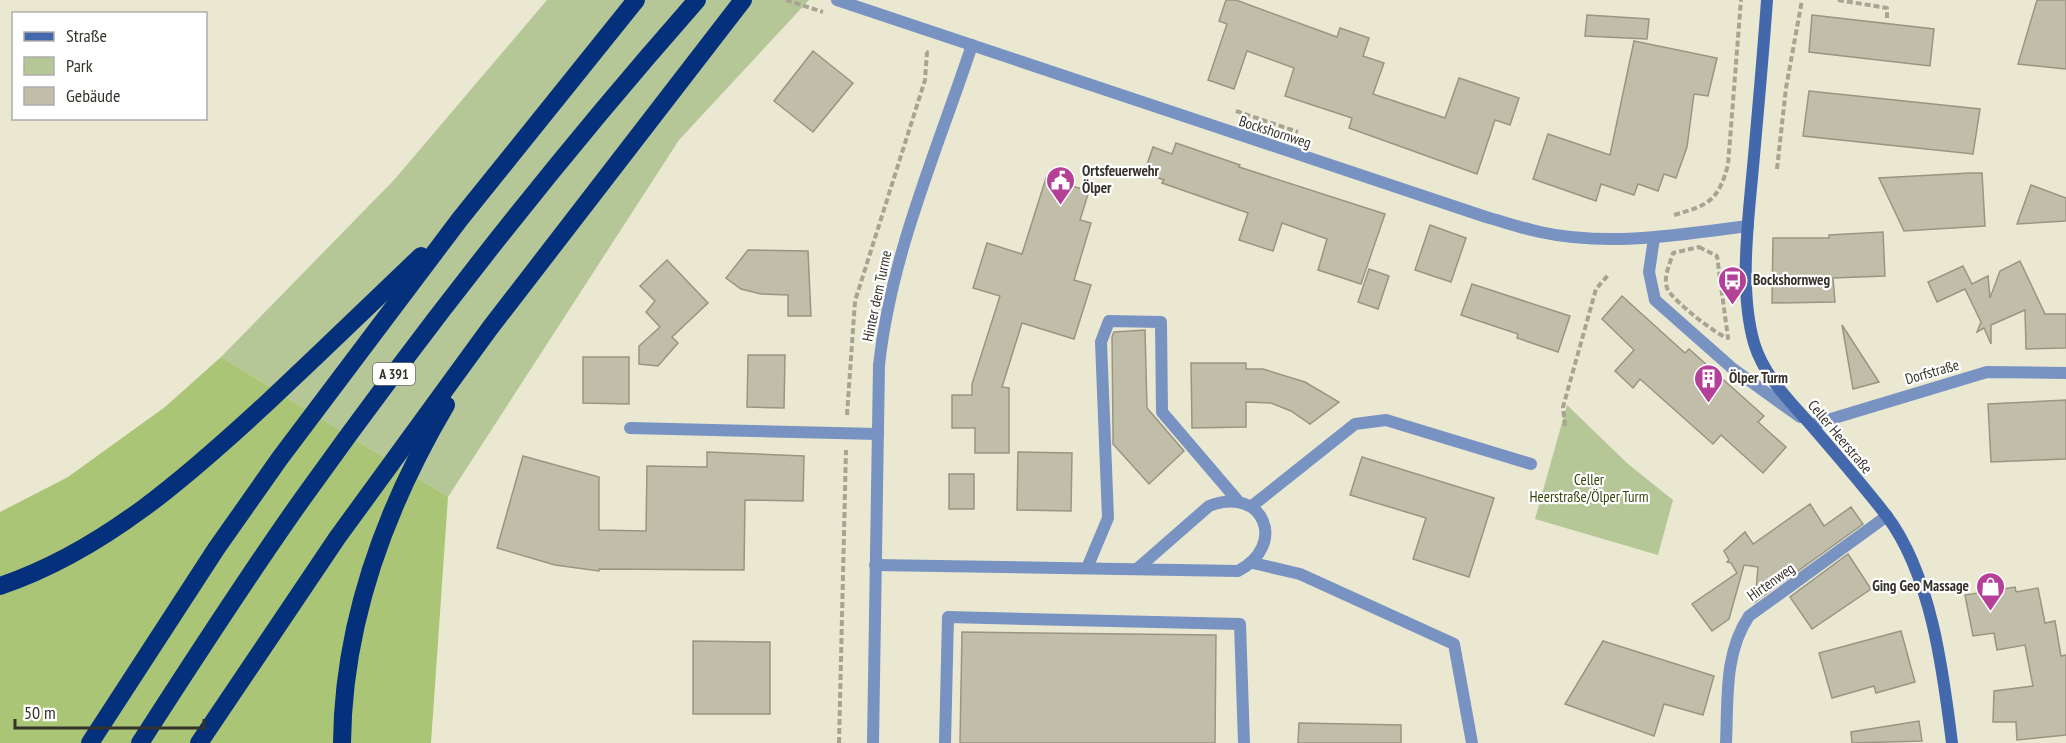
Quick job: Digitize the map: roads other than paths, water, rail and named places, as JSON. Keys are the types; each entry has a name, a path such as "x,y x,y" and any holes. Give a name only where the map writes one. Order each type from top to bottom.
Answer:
{"highway":[{"name":"A 391","path":"140,743 302,500 421,337 600,112 697,0"},
{"path":"200,743 337,538 490,328 743,0"},
{"name":"A 391","path":"90,743 216,549 261,486 460,219 633,3"},
{"path":"0,586 39,573 82,550 120,525 215,451 460,219"},
{"path":"342,743 349,648 364,585 398,500 440,414 490,328"}],"main road":[{"name":"Celler Heerstraße","path":"1767,0 1748,226 1749,310 1755,344 1770,379 1887,516 1920,579 1947,698 1952,743"}],"street":[{"name":"Bockshornweg","path":"837,0 1486,218 1541,232 1621,239 1654,238 1748,226"},
{"name":"Hinter dem Turme","path":"873,743 879,365 892,286 906,235 972,45"},
{"path":"1654,238 1649,272 1655,300 1732,368 1811,425"},
{"path":"1087,568 1108,518 1101,342 1109,321 1161,322 1162,412 1238,501"},
{"name":"Dorfstraße","path":"1811,425 1987,372 2066,373"},
{"path":"1252,506 1355,424 1386,420 1531,464"},
{"path":"630,428 878,434"},
{"path":"875,565 1239,571 1253,563 1262,550 1266,536 1263,518 1252,506 1238,501 1222,501 1209,506 1137,569"},
{"name":"Hirtenweg","path":"1726,743 1728,680 1735,641 1749,616 1887,516"},
{"path":"1253,563 1300,574 1454,644 1472,743"},
{"path":"945,743 948,617 1240,624 1244,743"}],"place":[{"name":"Ortsfeuerwehr Ölper","path":"1061,206"},
{"name":"Bockshornweg","path":"1732,306"},
{"name":"Ölper Turm","path":"1708,404"},
{"name":"Ging Geo Massage","path":"1990,612"}],"park label":[{"name":"Celler Heerstraße/Ölper Turm","path":"1589,488"}]}
